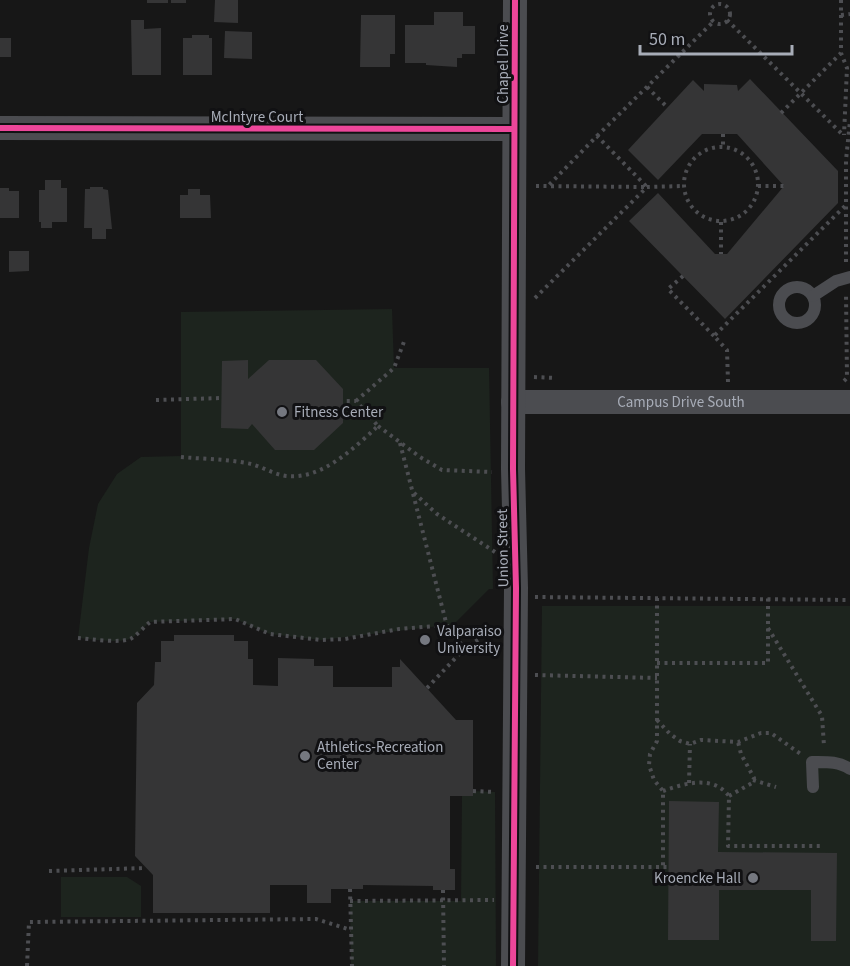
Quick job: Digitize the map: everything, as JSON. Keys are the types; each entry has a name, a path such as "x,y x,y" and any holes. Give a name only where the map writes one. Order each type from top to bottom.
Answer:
{"street":[{"name":"Chapel Drive","path":"514,129 515,0"},
{"name":"McIntyre Court","path":"0,128 514,129"},
{"name":"Union Street","path":"513,966 516,588 513,469 514,129"},
{"name":"Campus Drive South","path":"513,402 847,393"}],"lane":[{"path":"813,296 836,281 848,277"},
{"path":"813,787 812,762 846,766 850,770"}],"path":[{"path":"841,0 841,53 847,68 847,393"},
{"path":"718,2 728,8 730,13 727,20 721,24 714,21 711,14 712,9 718,2"},
{"path":"841,15 850,15"},
{"path":"727,20 846,137"},
{"path":"548,186 714,21"},
{"path":"781,112 841,53"},
{"path":"647,87 668,108"},
{"path":"846,137 850,121"},
{"path":"723,134 723,147"},
{"path":"597,136 647,187"},
{"path":"723,147 735,149 747,156 759,179 754,204 745,214 733,220 721,222 699,215 691,207 684,186 685,173 699,153 711,148 723,147"},
{"path":"532,186 684,186"},
{"path":"758,186 784,186"},
{"path":"838,186 846,187"},
{"path":"532,301 647,187"},
{"path":"714,336 846,206"},
{"path":"721,222 721,254"},
{"path":"683,276 668,290 727,350 728,383"},
{"path":"754,289 758,293"},
{"path":"343,401 356,401 394,368 405,339"},
{"path":"533,377 566,378"},
{"path":"717,382 739,383"},
{"path":"156,400 222,398"},
{"path":"356,401 378,426 420,458 442,470 498,472 513,469"},
{"path":"181,457 249,463 285,476 301,476 325,467 351,450 378,426"},
{"path":"400,443 448,630 465,648"},
{"path":"413,492 437,514 499,555"},
{"path":"534,597 850,600"},
{"path":"657,598 657,741 650,754 649,765 654,780 663,791 663,867"},
{"path":"657,663 768,663 768,598"},
{"path":"78,638 126,640 134,637 150,622 235,619 270,634 321,640 345,639 399,629 447,625"},
{"path":"427,688 465,648 498,627"},
{"path":"768,628 822,716 825,762"},
{"path":"531,675 657,678"},
{"path":"657,720 670,734 690,744 702,740 738,742 761,733 771,733 812,762"},
{"path":"729,796 752,783 754,778 741,754 738,742"},
{"path":"689,783 690,744"},
{"path":"753,780 776,786"},
{"path":"663,791 689,783 711,784 723,788 729,796 728,846 822,846"},
{"path":"473,791 495,792"},
{"path":"532,867 669,867"},
{"path":"49,871 146,868"},
{"path":"350,889 351,966"},
{"path":"443,890 444,966"},
{"path":"350,901 444,902 496,899"},
{"path":"27,966 29,922 316,919 351,930"}],"shaded area":[{"path":"392,309 394,368 489,368 493,589 489,589 448,630 447,625 321,640 270,634 235,619 150,622 132,638 121,641 78,638 89,548 98,504 117,474 141,457 181,456 181,312"},
{"path":"542,606 850,606 850,966 538,966"},
{"path":"473,791 495,792 496,966 351,966 350,901 461,901 462,796 473,796"},
{"path":"61,877 127,877 141,886 141,917 61,917"}],"building":[{"path":"147,0 168,0 168,3 147,3"},
{"path":"171,0 186,0 186,3 171,3"},
{"path":"215,0 238,0 238,23 214,22"},
{"path":"434,12 463,12 463,26 475,26 475,54 462,54 462,58 457,58 457,67 405,63 405,25 434,25"},
{"path":"361,15 395,15 395,54 390,54 390,67 360,67"},
{"path":"131,20 144,20 144,29 161,28 161,75 132,75"},
{"path":"225,31 252,32 252,59 224,58"},
{"path":"192,35 209,35 209,38 212,38 212,75 183,75 183,38 192,38"},
{"path":"0,38 11,38 11,57 0,57"},
{"path":"750,79 838,171 838,203 725,319 629,221 658,193 715,254 727,254 784,186 737,134 702,134 658,180 628,150 693,80 704,91 704,84 737,85 738,91"},
{"path":"45,180 61,180 61,188 67,188 67,222 52,222 52,228 41,228 41,222 39,222 39,190 45,190"},
{"path":"90,187 103,187 108,190 112,229 106,229 106,239 92,239 92,228 84,228 85,189 90,189"},
{"path":"0,188 19,191 19,218 0,218"},
{"path":"188,189 200,189 200,195 210,195 211,218 180,218 180,195 188,195"},
{"path":"9,251 29,251 29,271 9,272"},
{"name":"Fitness Center","path":"248,360 248,379 269,360 316,360 343,389 343,423 314,450 275,450 252,424 248,429 221,428 222,361"},
{"name":"Athletics-Recreation Center","path":"174,635 234,635 234,641 248,641 248,659 253,659 253,685 278,686 278,658 314,659 314,666 333,666 333,687 392,687 392,667 400,667 400,659 456,720 473,720 473,796 450,796 450,869 455,869 455,890 433,890 433,886 363,885 363,889 331,889 331,903 307,903 307,885 270,885 270,913 153,913 153,875 135,856 137,703 154,685 155,662 161,662 161,641 174,641"},
{"name":"Kroencke Hall","path":"669,801 719,802 718,852 837,853 836,941 811,941 811,890 719,890 719,940 668,940"}],"cycle path":[{"path":"513,966 516,588 513,469 515,0"},
{"path":"0,128 514,129"}],"place":[{"name":"Fitness Center","path":"282,412"},
{"name":"Valparaiso University","path":"425,640"},
{"name":"Athletics-Recreation Center","path":"305,756"},
{"name":"Kroencke Hall","path":"753,878"}]}
